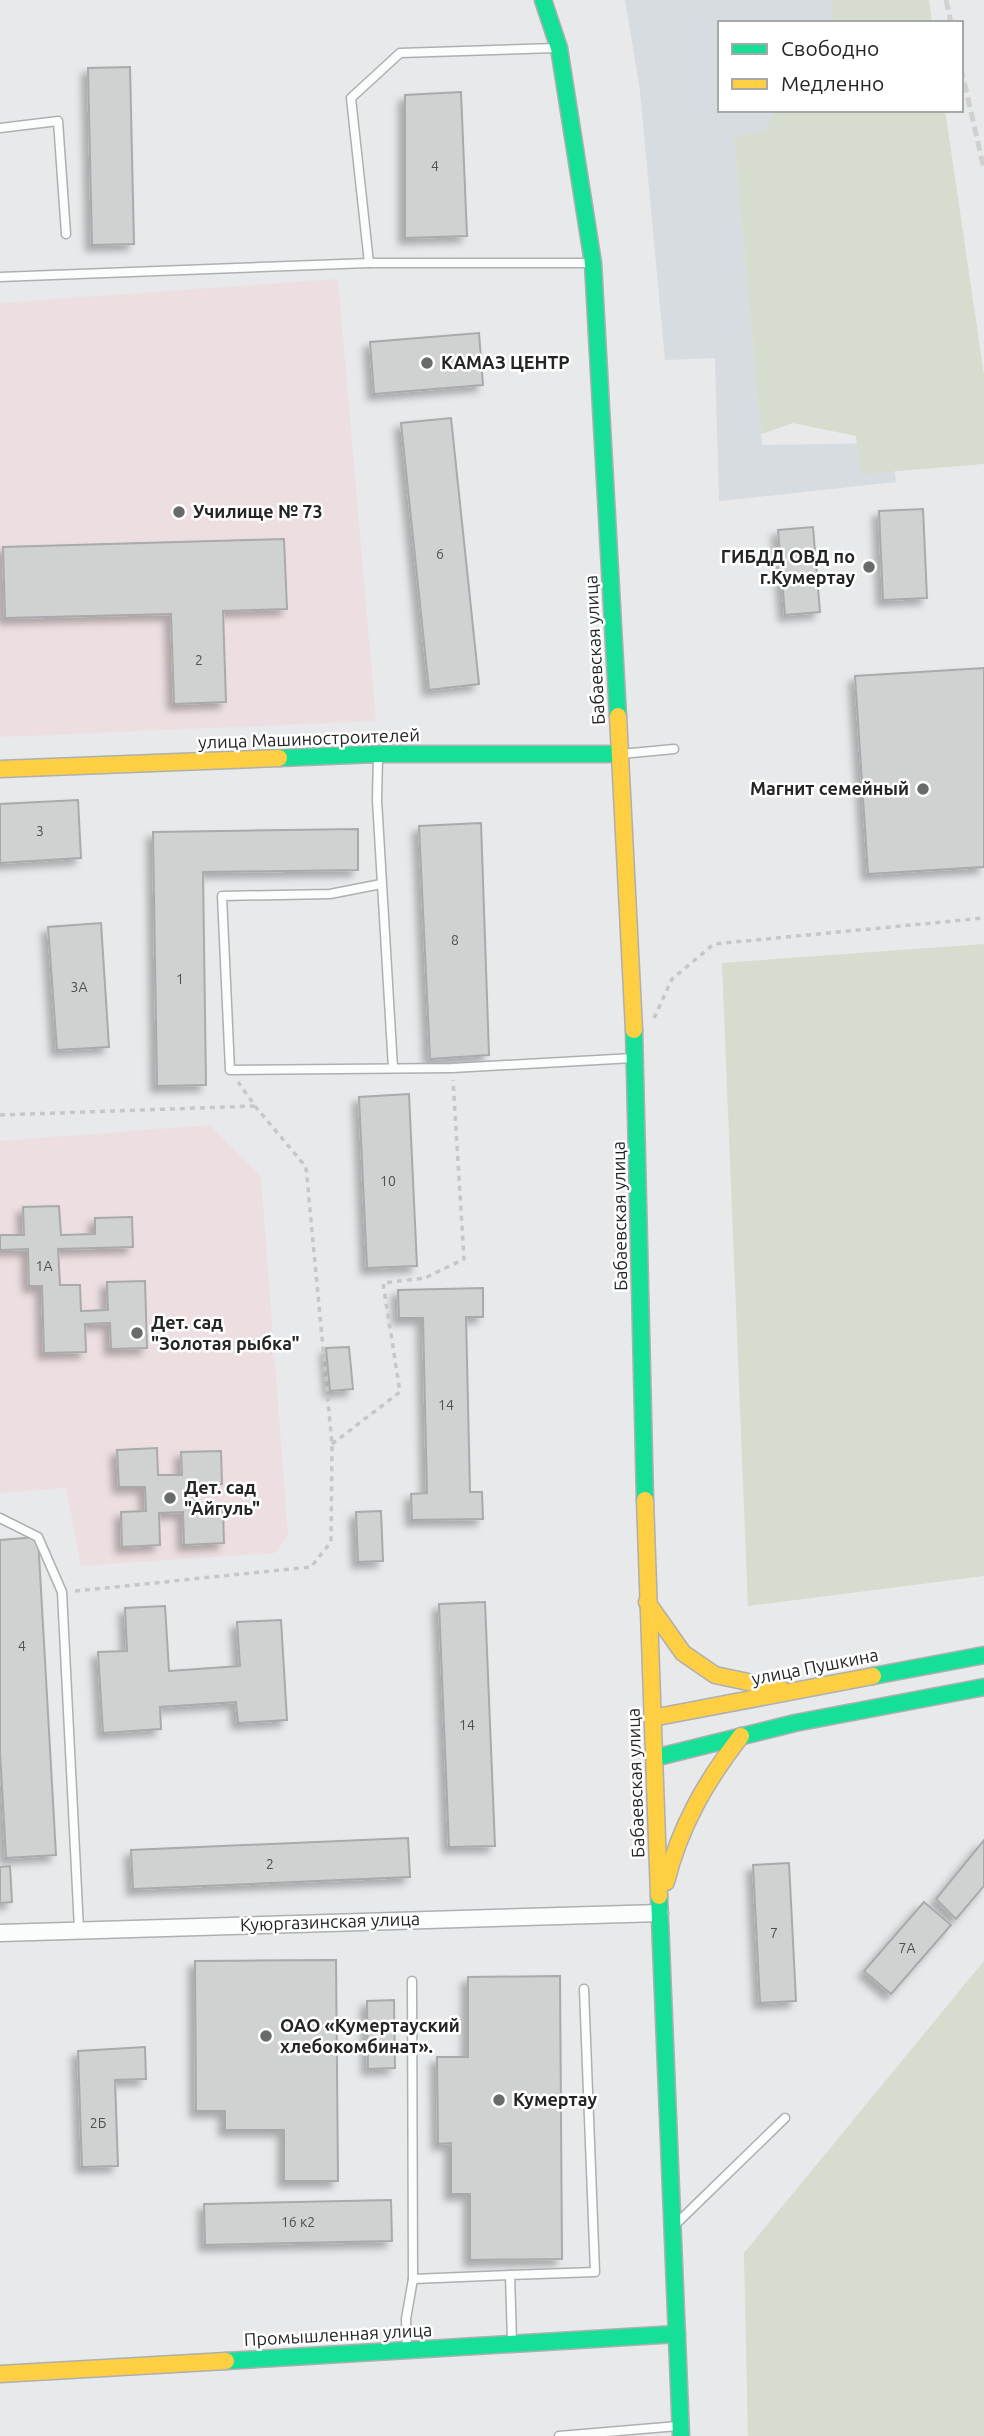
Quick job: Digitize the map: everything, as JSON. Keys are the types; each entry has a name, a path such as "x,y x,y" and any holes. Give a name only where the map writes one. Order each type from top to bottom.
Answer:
{"main road":[{"name":"Бабаевская улица","path":"543,0 559,48 593,263 636,1058 647,1602 681,2431"},
{"name":"улица Машиностроителей","path":"0,769 378,754 620,754"},
{"path":"647,1602 682,1653 715,1675 791,1691"},
{"name":"улица Пушкина","path":"652,1718 984,1655"},
{"path":"654,1758 795,1723 984,1688"},
{"path":"660,1913 671,1857 688,1816 711,1774 741,1736"},
{"name":"Промышленная улица","path":"0,2374 677,2334"}],"street":[{"name":"Куюргазинская улица","path":"0,1933 660,1913"}],"lane":[{"path":"369,263 351,98 400,53 559,48"},
{"path":"0,128 58,121 66,234"},
{"path":"0,277 369,263 593,263"},
{"path":"620,754 674,749"},
{"path":"378,754 377,800 393,1068"},
{"path":"382,884 330,894 222,896 229,1070 452,1068 636,1058"},
{"path":"0,1518 38,1537 62,1592 79,1929"},
{"path":"407,2350 406,2319 413,2279 412,1981"},
{"path":"413,2279 594,2272 584,1989"},
{"path":"673,2228 785,2118"},
{"path":"510,2275 512,2344"},
{"path":"559,2436 681,2431"}],"path":[{"path":"651,1024 672,979 714,944 984,918"},
{"path":"332,1444 400,1392 383,1283 425,1278 464,1259 452,1068"},
{"path":"62,1592 311,1567 331,1542 332,1444 306,1167 229,1070"},
{"path":"0,1115 255,1106"}],"shaded area":[{"path":"625,0 832,0 832,21 718,21 718,112 774,112 766,131 734,137 762,445 891,443 896,482 719,501 715,358 665,360 640,91"},
{"path":"832,0 929,0 932,21 832,21"},
{"path":"774,112 945,112 984,375 984,464 861,474 856,436 793,423 761,434 734,137 765,131"},
{"name":"Училище № 73","path":"338,279 376,721 0,737 0,303"},
{"path":"984,944 984,1576 748,1606 722,963"},
{"name":"Дет. сад \"Золотая рыбка\"","path":"210,1125 261,1177 288,1535 275,1553 81,1566 66,1488 0,1493 0,1141"},
{"path":"984,1961 984,2436 748,2436 744,2253"}],"building":[{"path":"130,67 134,244 92,245 88,68"},
{"path":"461,92 467,236 405,238 405,95"},
{"name":"КАМАЗ ЦЕНТР","path":"479,333 483,385 374,394 370,342"},
{"path":"451,418 479,684 429,690 401,423"},
{"path":"923,509 927,598 883,600 879,511"},
{"path":"813,527 820,612 785,615 778,530"},
{"path":"284,539 287,609 223,611 226,702 174,704 171,614 5,618 3,547"},
{"name":"Магнит семейный","path":"984,668 984,867 868,874 855,676"},
{"path":"78,800 81,858 0,863 0,804"},
{"path":"481,823 489,1055 430,1059 419,826"},
{"path":"358,829 358,870 203,872 206,1085 157,1086 153,832"},
{"path":"101,923 109,1047 57,1050 48,927"},
{"path":"409,1094 417,1266 367,1268 359,1097"},
{"name":"Дет. сад \"Золотая рыбка\"","path":"59,1206 61,1235 95,1234 95,1218 132,1217 133,1247 58,1249 60,1285 80,1285 81,1311 108,1310 107,1282 145,1281 147,1348 111,1349 110,1323 85,1324 86,1352 44,1353 42,1286 29,1286 28,1249 0,1250 0,1235 24,1235 23,1207"},
{"path":"483,1288 483,1317 466,1317 470,1492 482,1492 483,1519 412,1520 411,1494 427,1493 423,1318 399,1318 398,1290"},
{"path":"349,1347 353,1389 330,1391 326,1348"},
{"name":"Дет. сад \"Айгуль\"","path":"157,1448 158,1475 182,1475 181,1452 221,1451 222,1484 193,1485 194,1510 223,1509 224,1543 184,1545 183,1512 159,1513 160,1545 122,1547 121,1512 146,1511 145,1487 119,1487 117,1450"},
{"path":"381,1511 383,1561 358,1562 356,1512"},
{"path":"38,1537 56,1855 6,1858 0,1752 0,1540"},
{"path":"485,1602 495,1846 449,1847 439,1604"},
{"path":"165,1606 169,1671 240,1666 237,1622 281,1620 287,1720 238,1723 236,1702 160,1707 161,1729 103,1733 98,1652 127,1651 125,1608"},
{"path":"408,1838 410,1877 133,1889 131,1850"},
{"path":"984,1840 984,1886 956,1919 936,1899"},
{"path":"789,1863 796,2001 760,2003 753,1865"},
{"path":"10,1866 12,1902 0,1903 0,1867"},
{"path":"924,1902 951,1925 891,1994 864,1971"},
{"name":"ОАО «Кумертауский хлебокомбинат».","path":"336,1960 338,2181 284,2181 284,2130 225,2130 225,2111 196,2111 195,1961"},
{"name":"Кумертау","path":"560,1976 562,2259 470,2260 470,2194 451,2194 451,2143 438,2144 437,2057 468,2057 468,1977"},
{"path":"394,2000 395,2068 368,2069 367,2001"},
{"path":"145,2047 146,2079 115,2080 118,2166 82,2167 78,2051"},
{"path":"391,2200 392,2241 205,2245 204,2204"}],"railway":[{"path":"946,0 951,21"},
{"path":"963,77 984,169"}],"traffic: fast":[{"path":"543,0 559,48 593,263 618,716"},
{"path":"279,758 378,754 620,754"},
{"path":"634,1030 645,1500"},
{"path":"873,1676 984,1655"},
{"path":"654,1758 795,1723 984,1687"},
{"path":"659,1896 681,2436"},
{"path":"226,2361 677,2334"}],"traffic: slow":[{"path":"618,716 634,1030"},
{"path":"0,769 279,758"},
{"path":"645,1500 659,1896"},
{"path":"647,1602 683,1653 715,1675 781,1689"},
{"path":"652,1718 873,1676"},
{"path":"666,1882 679,1842 696,1805 716,1770 741,1736"},
{"path":"0,2374 226,2361"}],"place":[{"name":"КАМАЗ ЦЕНТР","path":"427,363"},
{"name":"Училище № 73","path":"179,512"},
{"name":"ГИБДД ОВД по г.Кумертау","path":"869,567"},
{"name":"Магнит семейный","path":"923,789"},
{"name":"Дет. сад \"Золотая рыбка\"","path":"137,1333"},
{"name":"Дет. сад \"Айгуль\"","path":"170,1498"},
{"name":"ОАО «Кумертауский хлебокомбинат».","path":"266,2036"},
{"name":"Кумертау","path":"499,2100"}]}
